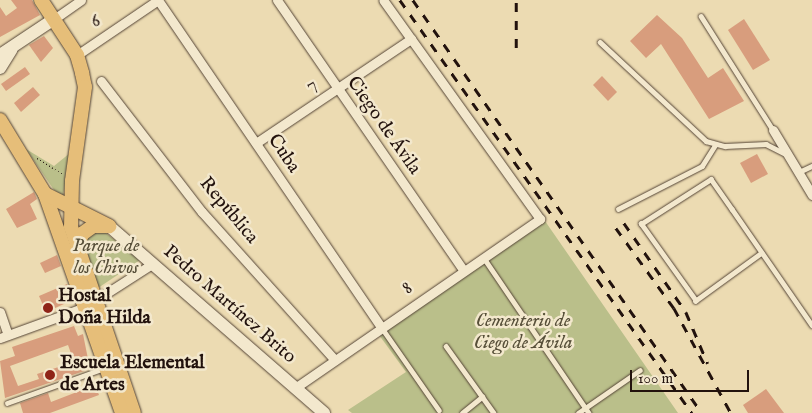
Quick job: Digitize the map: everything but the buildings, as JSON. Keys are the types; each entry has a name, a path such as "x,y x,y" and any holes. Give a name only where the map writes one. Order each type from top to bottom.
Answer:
{"main road":[{"path":"41,0 77,55 84,87 70,206 77,249 106,368 122,413"},
{"path":"0,120 44,194 134,413"},
{"path":"72,184 109,226"},
{"path":"44,194 109,226"},
{"path":"77,249 82,234 93,226 109,226"}],"street":[{"path":"0,55 81,0"},
{"name":"6","path":"77,55 158,0"},
{"name":"Cuba","path":"158,0 381,327"},
{"name":"Ciego de Ávila","path":"277,0 463,270"},
{"path":"383,0 412,39"},
{"name":"7","path":"256,143 412,39"},
{"name":"8","path":"295,388 463,270 540,219 412,39"},
{"path":"0,68 15,45"},
{"name":"República","path":"101,81 202,212 334,360"},
{"path":"773,130 812,195"},
{"name":"Pedro Martínez Brito","path":"109,226 324,413"},
{"path":"0,312 4,336 90,303 152,264"}],"lane":[{"path":"701,16 773,130"},
{"path":"600,42 692,130 714,145 766,144 797,168 812,166"},
{"path":"618,209 702,166 714,145"},
{"path":"762,253 696,301 642,224 711,179 812,325"},
{"path":"483,257 589,413"},
{"path":"381,327 439,410"},
{"path":"446,346 494,413"},
{"path":"7,403 106,368"},
{"path":"578,413 640,370"},
{"path":"462,413 482,396"}],"path":[{"path":"32,154 72,184"}],"green space":[{"path":"26,149 54,166 70,153 63,196 54,190"},
{"name":"Cementerio de Ciego de Ávila","path":"545,221 678,413 352,413 348,410 406,372 379,335"},
{"name":"Parque de los Chivos","path":"102,230 140,260 95,290 83,249 86,235"}],"railway":[{"path":"400,0 692,413"},
{"path":"413,0 702,413"},
{"path":"516,0 516,48"},
{"path":"624,223 686,312 708,364"},
{"path":"616,228 674,308 731,413"}],"place":[{"name":"Hostal Doña Hilda","path":"48,308"},
{"name":"Escuela Elemental de Artes","path":"50,375"}]}
